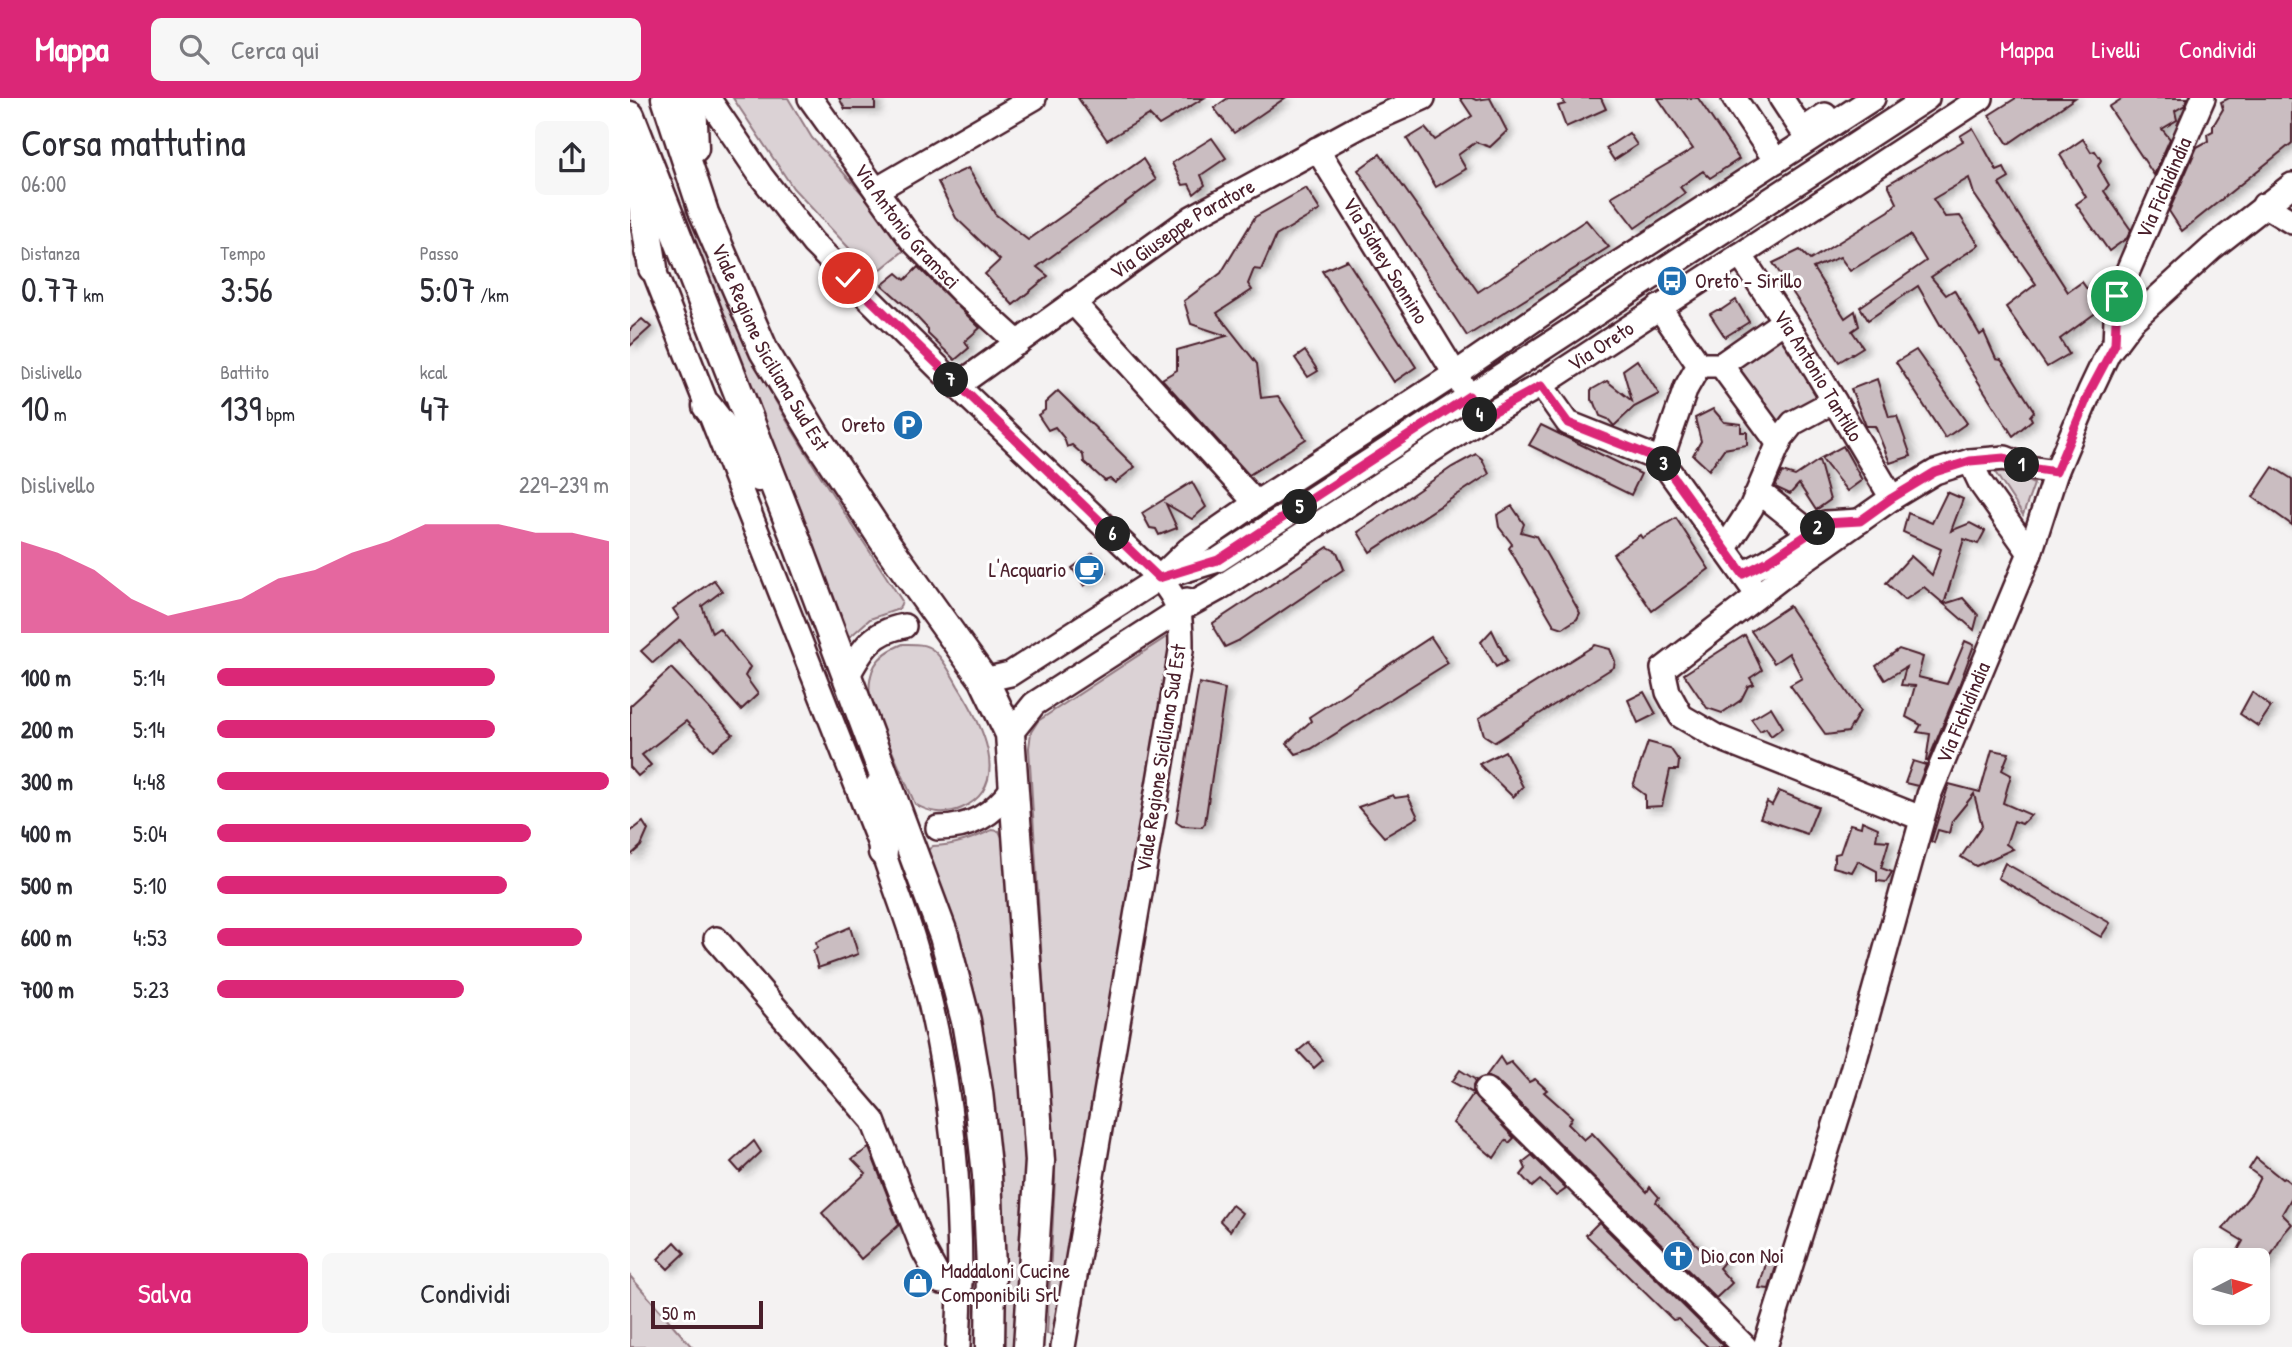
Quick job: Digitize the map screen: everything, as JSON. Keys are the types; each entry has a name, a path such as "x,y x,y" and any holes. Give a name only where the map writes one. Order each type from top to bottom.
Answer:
{"main road":[{"name":"Viale Regione Siciliana Sud Est","path":"666,98 704,213 764,351 883,539 984,680 1010,734 1040,1161 1028,1347"},
{"path":"692,98 693,146 704,213"},
{"name":"Viale Regione Siciliana Sud Est","path":"630,116 795,537 944,936 966,1021 978,1091 987,1175 991,1269 990,1347"},
{"path":"630,128 653,268"},
{"path":"707,406 747,458 795,537"},
{"path":"875,748 881,793 883,852"},
{"path":"1035,1258 1044,1347"}],"street":[{"path":"708,98 781,213 1080,511 1159,578 1172,592 1180,610 1218,560"},
{"name":"Via Antonio Gramsci","path":"810,98 912,239 962,292 1018,343"},
{"path":"876,190 1034,98"},
{"name":"Via Giuseppe Paratore","path":"957,386 1193,217 1364,124 1423,98"},
{"path":"1734,98 1776,161"},
{"path":"1781,98 1800,127 1805,128 1850,98"},
{"path":"984,680 1010,674 1159,578 1188,550 1256,503 1455,374 1577,290 1874,98"},
{"name":"Via Oreto","path":"1218,560 1927,98"},
{"name":"Via Oreto","path":"1010,734 1034,704 1482,418 1541,386 1981,98"},
{"name":"Via Fichidindia","path":"1765,1347 1855,1061 1921,818 2030,553 2056,472 2090,391 2115,344 2117,296 2203,98"},
{"name":"Via Sidney Sonnino","path":"1317,149 1482,418"},
{"path":"2115,344 2132,321 2174,282 2264,205 2292,185"},
{"path":"2264,205 2292,222"},
{"path":"630,209 883,852 915,944 947,1099 960,1282 958,1347"},
{"name":"Via Antonio Tantillo","path":"1740,255 1784,321 1892,498"},
{"path":"1073,302 1256,503"},
{"path":"1658,307 1779,444"},
{"path":"1661,460 1686,388 1710,365 1784,321"},
{"path":"1541,386 1568,423 1661,460 1757,594"},
{"path":"1725,548 1756,496 1779,444 1793,423 1834,401"},
{"path":"1921,818 1717,737 1681,716 1668,692 1663,669 1757,594 1892,498 1935,472 1970,461 2004,458 2029,468 2056,472"},
{"path":"1970,461 1981,484 2030,553"},
{"path":"1756,496 1768,498 1811,533"},
{"path":"1743,574 1768,561 1825,523 1860,521"},
{"path":"1159,578 1218,560"},
{"name":"Viale Regione Siciliana Sud Est","path":"1063,1347 1181,651 1180,610"},
{"path":"847,677 861,651 875,638 888,629 904,626"},
{"path":"938,828 966,826 984,818 1013,788"},
{"path":"716,939 873,1121 924,1251 941,1282 960,1282"},
{"path":"1486,1090 1745,1347"}],"shaded area":[{"path":"733,98 788,98 812,138 907,248 874,275 793,188"},
{"path":"687,206 733,318 765,382 814,466 902,601 899,609 870,619 851,636 845,635 683,230"},
{"path":"1780,338 1818,395 1778,422 1738,366"},
{"path":"1991,466 2034,484 2023,515"},
{"path":"1168,636 1173,646 1054,1335 1047,1334 1055,1179 1029,748 1031,732 1038,721"},
{"path":"903,644 923,645 937,654 975,716 988,750 990,768 987,783 978,797 962,808 950,812 938,812 915,804 870,700 870,681 875,665 886,653"},
{"path":"992,830 999,831 1002,837 1022,1082 1025,1169 1015,1347 999,1347 1002,1174 991,1089 956,932 928,850 933,846 964,841"},
{"path":"630,1276 692,1347 630,1347"}],"building":[{"path":"839,98 875,98 875,109 845,109"},
{"path":"1078,98 1204,98 1159,125 1149,115 1107,140"},
{"path":"1228,98 1285,98 1234,133 1214,108"},
{"path":"1460,98 1490,98 1507,131 1490,147 1476,142 1458,155 1466,169 1436,187 1407,139 1425,128 1435,140 1472,116"},
{"path":"1562,98 1601,98 1606,109 1566,127 1558,106 1565,104"},
{"path":"1658,98 1698,98 1739,159 1710,178 1703,171 1680,187 1685,193 1635,228 1611,197 1693,149"},
{"path":"2016,98 2075,98 2008,144 1989,115"},
{"path":"2123,98 2188,98 2185,105 2175,111 2177,120 2162,129 2170,139 2154,175 2109,107"},
{"path":"2229,98 2292,98 2292,143 2182,231 2169,211 2197,147 2208,141 2207,134 2213,131 2223,109 2221,102"},
{"path":"1973,128 1997,171 2004,168 2009,178 1999,184 2068,292 2082,282 2101,309 2060,339 2069,354 2047,367 2006,307 2036,284 1974,194 1969,178 1933,199 1945,217 1960,216 1979,245 1931,277 1946,295 1954,290 1980,335 1984,332 1996,359 2001,360 2007,368 2034,411 2030,416 2032,420 2013,436 1918,286 1868,320 1860,307 1926,261 1910,235 1850,271 1840,257 1813,268 1845,318 1855,311 1859,326 1852,331 1863,347 1839,362 1773,263 1800,250 1810,260 1889,211 1897,203 1888,184 1963,141 1960,136"},
{"path":"1629,133 1637,145 1614,160 1606,148"},
{"path":"1212,138 1226,158 1201,175 1205,185 1194,194 1189,184 1183,185 1172,163"},
{"path":"2083,139 2091,152 2095,151 2101,160 2098,166 2109,185 2104,191 2131,230 2127,238 2109,251 2076,204 2086,197 2060,155"},
{"path":"1380,154 1478,292 1586,220 1609,247 1467,336 1358,170"},
{"path":"1143,159 1156,180 1037,267 1048,276 1013,305 985,274 1000,260 956,218 938,182 968,168 995,214 1028,240"},
{"path":"1306,188 1320,210 1276,236 1261,270 1254,269 1248,284 1252,290 1217,313 1257,364 1261,398 1278,396 1306,439 1249,475 1162,379 1177,370 1177,350 1227,336 1191,324 1184,301 1221,273 1255,217"},
{"path":"1347,260 1416,367 1394,382 1322,271"},
{"path":"918,267 980,328 965,341 969,348 955,360 928,334 928,329 909,309 882,285 897,273 905,280"},
{"path":"1736,300 1749,322 1725,337 1710,314"},
{"path":"642,319 651,327 630,346 630,329"},
{"path":"1916,350 1967,423 1945,438 1896,362"},
{"path":"1305,351 1318,371 1308,377 1295,358"},
{"path":"1637,360 1659,394 1634,407 1614,426 1608,419 1600,416 1591,400 1591,390 1607,381 1632,401 1623,370"},
{"path":"1877,379 1889,417 1897,416 1911,456 1890,463 1875,426 1866,426 1851,389"},
{"path":"1058,391 1135,467 1115,483 1110,479 1105,481 1084,462 1083,455 1072,445 1067,447 1055,427 1048,430 1038,415 1045,410 1045,403"},
{"path":"1713,409 1724,422 1741,424 1741,432 1747,432 1747,445 1724,449 1709,470 1693,455 1701,441 1695,418"},
{"path":"1541,425 1641,474 1631,495 1529,445"},
{"path":"1843,446 1862,480 1847,491 1821,458"},
{"path":"1476,454 1482,459 1489,474 1370,552 1358,532 1452,467"},
{"path":"1819,460 1830,500 1816,510 1799,484 1790,494 1775,487 1782,472 1795,476"},
{"path":"2273,467 2292,479 2292,525 2253,497"},
{"path":"1192,482 1206,507 1192,519 1166,504 1177,528 1159,535 1156,529 1150,528 1142,513"},
{"path":"1947,492 1963,499 1951,531 1970,523 1985,531 1978,544 1964,539 1944,604 1924,587 1905,600 1886,583 1911,556 1932,575 1941,549 1903,532 1908,513 1932,523"},
{"path":"1512,506 1524,524 1521,532 1536,536 1580,613 1577,619 1563,628 1554,625 1509,548 1512,544 1499,527 1497,515"},
{"path":"1676,518 1709,569 1652,611 1613,554 1640,535 1642,538"},
{"path":"1328,547 1337,552 1344,569 1238,641 1225,647 1213,623"},
{"name":"L'Acquario","path":"1093,553 1106,572 1084,586 1072,568"},
{"path":"714,580 722,591 702,606 712,633 719,628 750,667 745,676 758,694 741,710 679,640 653,663 641,651 679,618 673,609"},
{"path":"1963,598 1978,615 1974,630 1944,604"},
{"path":"1789,606 1860,711 1848,732 1826,735 1790,685 1802,678 1789,653 1774,663 1751,631"},
{"path":"1492,630 1507,661 1496,667 1481,642"},
{"path":"1745,635 1762,670 1750,678 1754,684 1748,686 1741,700 1722,713 1707,708 1684,674"},
{"path":"1431,637 1448,663 1311,749 1296,754 1287,743 1311,721 1309,717"},
{"path":"1965,641 1974,645 1926,761 1930,734 1917,732 1921,725 1906,717 1915,686 1901,685 1906,667 1885,680 1876,666 1899,649 1923,657 1918,677 1947,684"},
{"path":"1595,645 1610,649 1615,661 1614,667 1495,742 1484,735 1479,718"},
{"path":"671,668 733,734 713,750 686,721 642,755 651,765 638,776 630,767 630,706"},
{"path":"1199,683 1225,689 1205,823 1202,827 1182,826 1176,822"},
{"path":"1644,692 1656,714 1638,723 1628,700"},
{"path":"2252,692 2271,707 2258,726 2240,714"},
{"path":"1771,707 1783,727 1771,736 1766,728 1760,731 1751,719"},
{"path":"1648,742 1670,748 1679,761 1678,770 1670,770 1662,806 1645,807 1645,795 1633,786"},
{"path":"1992,750 2009,753 2002,770 2011,775 2003,803 2031,815 2022,824 2014,821 2006,844 2013,849 1976,866 1961,857 1982,826 1974,794 1952,821 1949,833 1938,830 1934,843 1931,841 1949,784 1980,792"},
{"path":"1505,751 1523,787 1513,797 1479,764"},
{"path":"1913,761 1926,765 1918,786 1905,783"},
{"path":"1779,791 1818,807 1807,834 1760,818 1767,802 1772,805"},
{"path":"1393,795 1395,798 1408,796 1418,817 1384,837 1358,807"},
{"path":"1862,821 1878,828 1876,840 1889,841 1881,868 1892,872 1886,882 1877,881 1877,871 1858,861 1852,872 1833,867 1835,854 1840,853 1850,824 1861,827"},
{"path":"643,822 648,830 641,846 630,856 630,832"},
{"path":"2005,863 2110,923 2101,937 1998,878"},
{"path":"850,927 858,954 818,968 813,951 817,948 816,942"},
{"path":"1309,1042 1323,1060 1314,1068 1298,1051"},
{"path":"1500,1057 1505,1065 1511,1062 1529,1082 1535,1079 1547,1090 1544,1092 1572,1117 1568,1124 1584,1140 1592,1133 1647,1192 1650,1187 1659,1197 1656,1202 1706,1254 1713,1251 1724,1262 1719,1268 1732,1283 1716,1298 1496,1080 1486,1076"},
{"path":"1460,1070 1476,1080 1473,1093 1452,1082"},
{"path":"1473,1094 1514,1138 1509,1143 1506,1140 1494,1158 1453,1123"},
{"path":"754,1141 761,1152 740,1172 731,1162"},
{"path":"869,1148 899,1225 861,1259 822,1213 866,1173 852,1159"},
{"path":"1532,1155 1566,1189 1556,1196 1540,1180 1532,1187 1521,1175 1526,1169 1523,1162"},
{"path":"2256,1158 2292,1184 2292,1197 2282,1214 2292,1224 2270,1257 2270,1248 2239,1248 2243,1241 2223,1229 2252,1193 2260,1177 2249,1169"},
{"path":"1232,1205 1242,1213 1230,1231 1220,1221"},
{"path":"1599,1222 1725,1347 1708,1347 1678,1319 1673,1320 1586,1235"},
{"path":"675,1242 685,1253 668,1269 658,1259"},
{"path":"1769,1253 1778,1260 1769,1289 1759,1288"}],"place":[{"name":"Oreto - Sirillo","path":"1672,281"},
{"name":"Oreto","path":"908,425"},
{"name":"L'Acquario","path":"1089,570"},
{"name":"Dio con Noi","path":"1678,1256"},
{"name":"Maddaloni Cucine Componibili Srl","path":"918,1283"}],"route":[{"path":"848,278 1159,578 1218,560 1469,396 1482,418 1541,386 1568,423 1661,460 1743,574 1768,561 1825,523 1860,521 1935,472 1970,461 2004,458 2029,468 2056,472 2090,391 2115,344 2117,296"}]}
